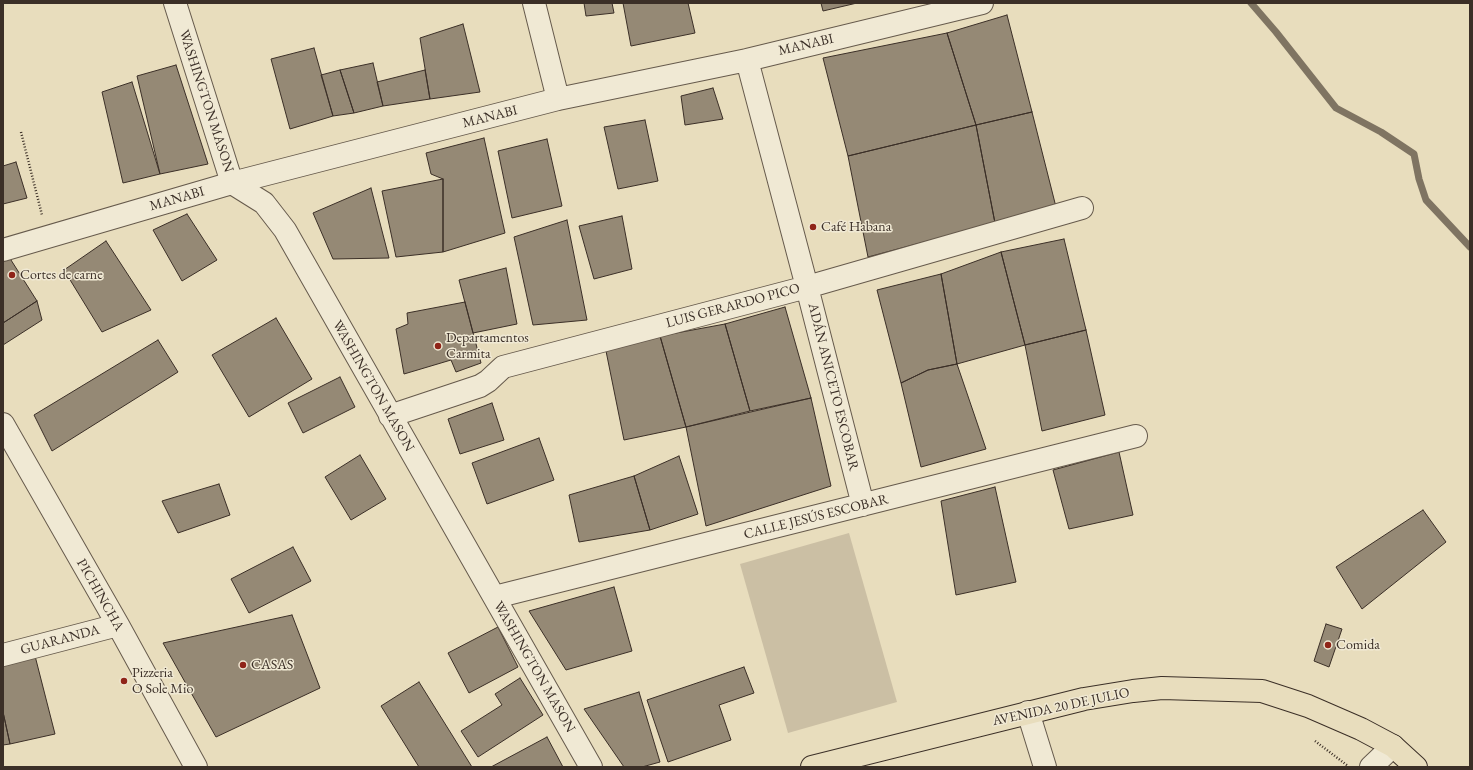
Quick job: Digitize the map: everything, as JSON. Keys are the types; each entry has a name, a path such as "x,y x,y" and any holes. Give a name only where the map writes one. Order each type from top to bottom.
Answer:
{"main road":[{"name":"AVENIDA 20 DE JULIO","path":"812,767 1084,699 1162,688 1262,691 1308,706 1362,729 1393,746 1416,767"}],"street":[{"name":"WASHINGTON MASON","path":"175,3 232,183 264,203 285,230 591,767"},
{"path":"534,3 558,99"},
{"name":"MANABI","path":"3,250 232,183 558,99 747,60 982,3"},
{"name":"ADÁN ANICETO ESCOBAR","path":"747,60 863,505"},
{"name":"LUIS GERARDO PICO","path":"390,416 480,386 488,381 503,367 807,287 1082,208"},
{"name":"PICHINCHA","path":"3,424 118,625 196,767"},
{"name":"CALLE JESÚS ESCOBAR","path":"495,597 1136,436"},
{"name":"GUARANDA","path":"3,655 118,625"},
{"path":"1028,712 1045,767"},
{"path":"1371,767 1393,746"}],"path":[{"path":"21,132 48,237"},
{"path":"1314,741 1350,767"}],"shaded area":[{"path":"849,533 897,702 788,733 740,564"}],"building":[{"path":"584,3 612,3 614,13 586,16"},
{"path":"623,3 688,3 695,33 631,46"},
{"path":"821,3 857,3 823,11"},
{"path":"1007,15 1032,112 976,125 947,33"},
{"path":"463,24 480,92 430,99 420,38"},
{"path":"947,33 976,125 848,156 823,58"},
{"path":"314,48 333,116 290,129 271,59"},
{"path":"373,63 383,106 354,113 340,70"},
{"path":"176,65 208,164 160,174 137,76"},
{"path":"340,70 354,113 333,116 321,75"},
{"path":"425,70 430,99 383,106 377,82"},
{"path":"132,82 160,174 123,183 102,92"},
{"path":"713,88 723,119 685,125 681,96"},
{"path":"1032,112 1056,207 995,223 976,125"},
{"path":"645,120 658,181 618,189 604,127"},
{"path":"976,125 995,223 868,257 848,156"},
{"path":"484,138 505,233 443,252 443,179 431,174 426,153"},
{"path":"547,139 562,206 512,218 498,151"},
{"path":"16,162 27,198 3,204 3,166"},
{"path":"443,179 443,252 396,257 382,191"},
{"path":"371,188 389,258 333,259 313,213"},
{"path":"187,214 217,260 182,281 153,230"},
{"path":"622,216 632,269 594,279 579,226"},
{"path":"567,220 587,320 533,325 514,237"},
{"path":"1064,239 1086,330 1025,345 1001,252"},
{"path":"106,241 151,310 102,332 64,270"},
{"name":"Cortes de carne","path":"4,249 37,301 3,323 3,250"},
{"path":"1001,252 1025,345 957,364 941,274"},
{"path":"506,268 517,324 473,333 459,280"},
{"path":"941,274 957,364 928,370 901,383 877,290"},
{"path":"37,301 42,320 3,345 3,323"},
{"name":"Departamentos Carmita","path":"465,302 481,363 456,372 451,360 404,374 396,329 408,324 407,313"},
{"path":"785,307 811,398 750,411 725,324"},
{"path":"276,318 312,379 249,417 212,355"},
{"path":"725,324 750,411 686,427 660,336"},
{"path":"1086,330 1105,415 1042,431 1025,345"},
{"path":"660,336 686,427 624,440 606,351"},
{"path":"158,340 178,372 52,451 34,415"},
{"path":"957,364 986,449 921,467 901,383 928,370"},
{"path":"340,377 355,407 303,433 288,403"},
{"path":"811,398 831,486 706,526 686,427"},
{"path":"492,403 504,440 460,454 448,419"},
{"path":"539,438 554,480 487,504 472,463"},
{"path":"1119,452 1133,515 1069,529 1053,470"},
{"path":"360,455 386,499 351,520 325,477"},
{"path":"679,456 698,514 650,530 634,476"},
{"path":"634,476 650,530 579,542 569,495"},
{"path":"219,484 230,515 178,533 162,501"},
{"path":"995,487 1016,582 956,595 941,501"},
{"path":"1423,510 1446,542 1362,609 1336,567"},
{"path":"293,547 311,581 249,613 231,579"},
{"path":"614,587 632,651 566,670 529,611"},
{"name":"CASAS","path":"292,615 320,688 216,737 163,643"},
{"name":"Comida","path":"1326,624 1342,629 1329,667 1314,661"},
{"path":"498,627 518,667 469,693 448,653"},
{"path":"33,648 55,734 10,744 3,712 3,655"},
{"path":"744,667 754,693 719,705 731,740 668,762 647,700"},
{"path":"520,678 543,715 478,757 461,731 502,705 495,694"},
{"path":"419,682 472,767 419,767 381,706"},
{"path":"639,692 660,762 642,767 624,767 584,709"},
{"path":"3,712 10,744 3,745"},
{"path":"547,737 563,767 491,767"}],"waterway":[{"path":"1251,3 1336,108 1381,132 1414,154 1419,179 1426,200 1470,247"}],"place":[{"name":"Café Habana","path":"813,227"},
{"name":"Cortes de carne","path":"12,275"},
{"name":"Departamentos Carmita","path":"438,346"},
{"name":"Comida","path":"1328,645"},
{"name":"CASAS","path":"243,665"},
{"name":"Pizzeria O Sole Mio","path":"124,681"}]}
